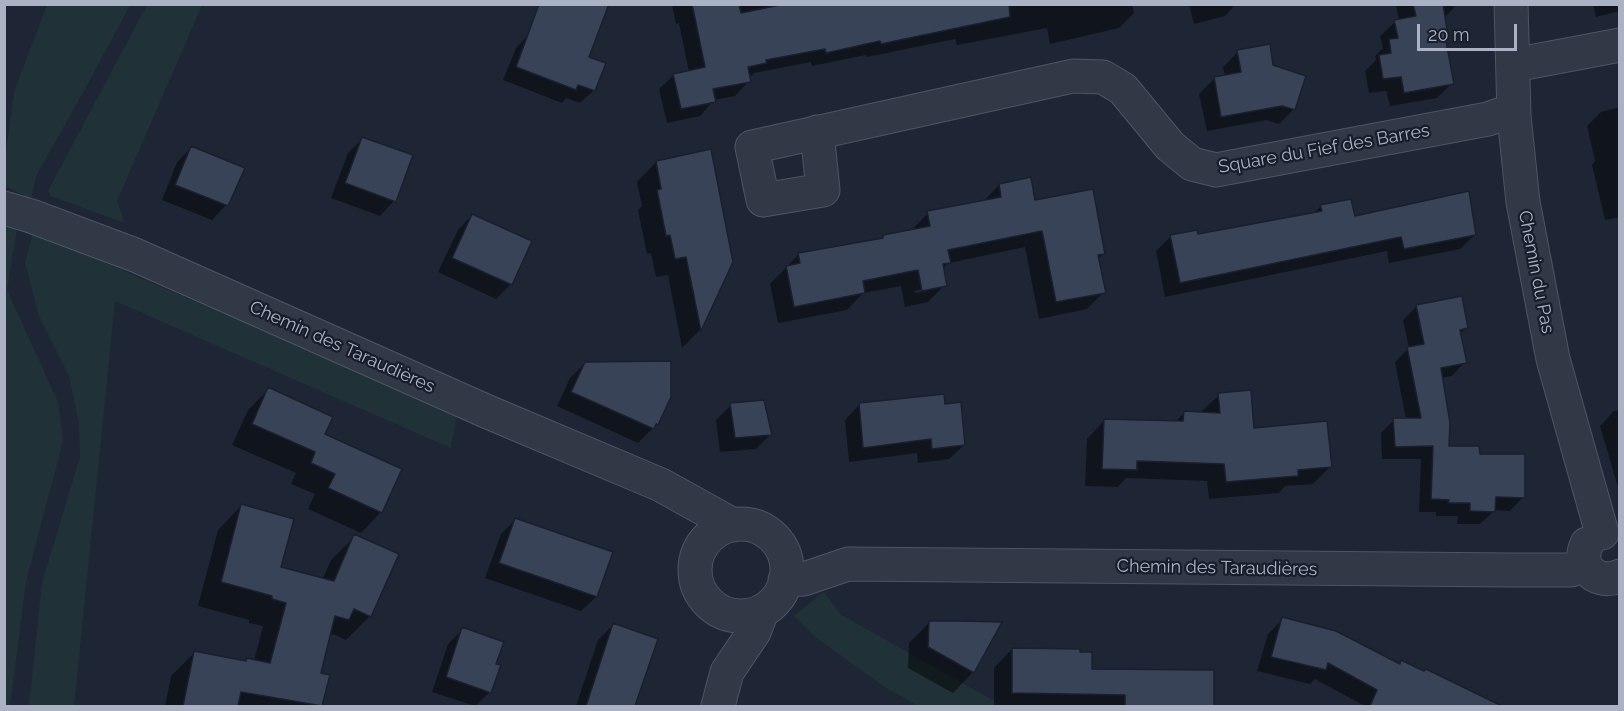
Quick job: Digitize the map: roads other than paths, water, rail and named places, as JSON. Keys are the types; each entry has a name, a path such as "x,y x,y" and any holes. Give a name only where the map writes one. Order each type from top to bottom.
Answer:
{"street":[{"name":"Chemin du Pas","path":"1511,4 1514,116 1523,202 1553,359 1611,535"},
{"path":"1514,65 1620,45"},
{"name":"Square du Fief des Barres","path":"817,132 1073,76 1102,77 1123,89 1170,146 1191,165 1216,170 1488,119 1499,115 1514,116"},
{"name":"Chemin des Taraudières","path":"4,208 135,255 488,412 661,485 733,525"},
{"path":"676,494 701,548"},
{"path":"733,525 754,526 773,537 785,557 787,569 777,598 762,610 747,615 735,615 714,607 706,600 696,580 697,558 701,548 714,533 733,525"},
{"path":"1611,535 1594,536 1585,548 1585,563 1588,570 1599,578 1607,580 1620,576"},
{"name":"Chemin des Taraudières","path":"773,537 848,564 1570,570 1585,563"},
{"name":"Chemin des Taraudières","path":"785,580 804,579 848,564"},
{"path":"714,607 727,672"},
{"path":"718,706 727,672 754,632 762,610"}]}
